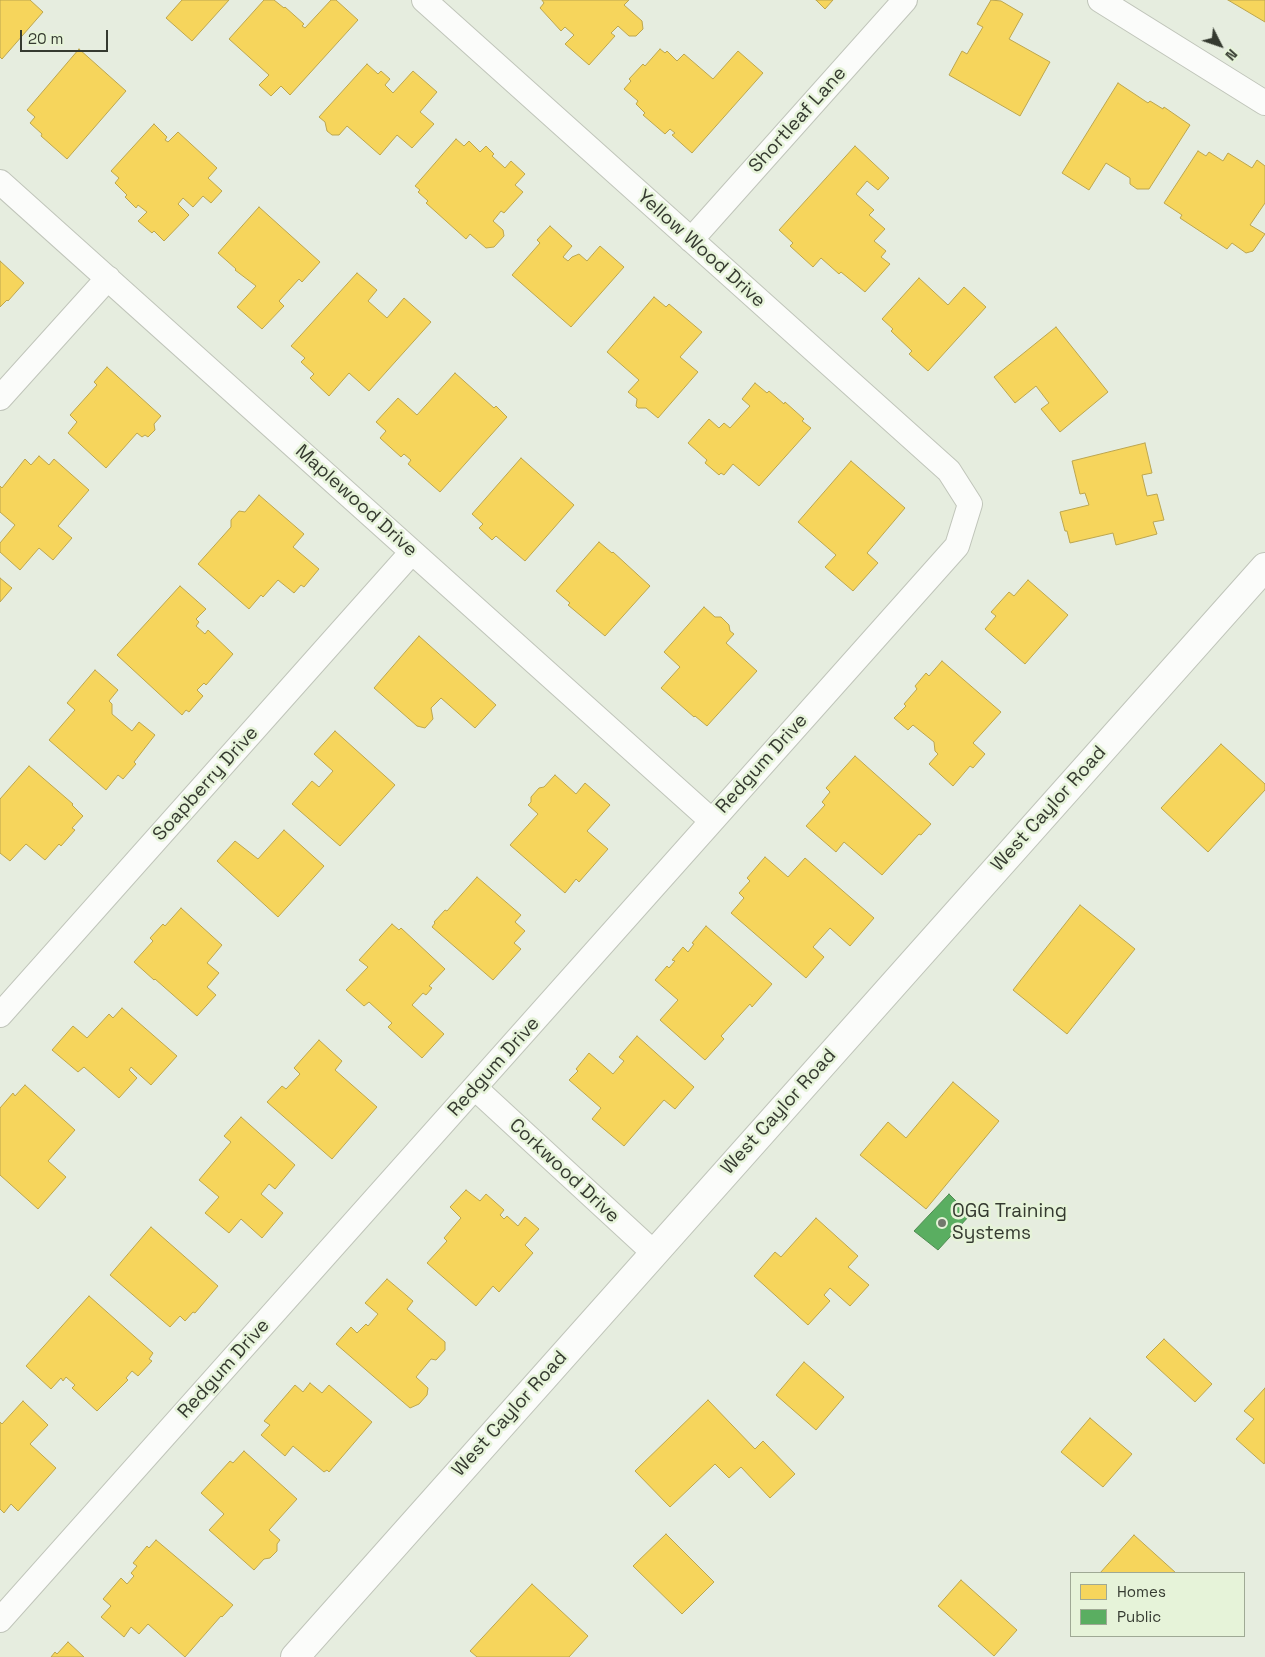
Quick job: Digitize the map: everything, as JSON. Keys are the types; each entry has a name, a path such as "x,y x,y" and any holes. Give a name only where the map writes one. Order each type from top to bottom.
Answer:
{"street":[{"name":"Yellow Wood Drive","path":"424,0 949,471 970,504"},
{"name":"Shortleaf Lane","path":"691,240 905,0"},
{"path":"1100,0 1265,103"},
{"name":"Maplewood Drive","path":"0,182 712,821"},
{"path":"0,398 108,278"},
{"name":"Redgum Drive","path":"0,1620 957,546 970,504"},
{"name":"Soapberry Drive","path":"0,1016 412,552"},
{"name":"West Caylor Road","path":"295,1657 1265,567"},
{"name":"Corkwood Drive","path":"475,1088 654,1253"}],"building: Homes":[{"path":"0,0 30,0 43,12 2,59 0,57"},
{"path":"182,0 229,0 192,41 166,18"},
{"path":"264,0 274,0 285,7 304,24 302,26 305,28 331,0 336,0 358,20 290,95 281,86 271,96 259,85 269,75 229,39"},
{"path":"542,0 629,0 624,5 642,21 643,29 636,36 629,36 618,26 611,33 615,36 589,65 565,44 574,35 565,27 561,31 540,8 544,3"},
{"path":"816,0 833,0 825,9"},
{"path":"991,0 1001,1 1023,14 1009,39 1050,62 1020,116 949,75 962,51 967,54 983,27 977,24"},
{"path":"1228,0 1265,0 1265,22"},
{"path":"79,49 126,91 67,159 41,136 42,134 30,123 35,117 27,110"},
{"path":"660,49 665,53 667,51 677,61 684,54 713,79 738,51 763,73 692,153 672,135 675,133 670,129 665,134 643,115 645,113 636,104 638,101 624,89 631,81 629,79 643,64 645,66"},
{"path":"367,64 378,74 381,71 390,79 385,85 393,93 413,71 437,92 420,112 434,124 412,148 397,135 380,155 347,126 339,135 332,135 327,131 325,122 319,117"},
{"path":"1118,83 1148,103 1150,101 1163,109 1164,107 1190,125 1149,189 1137,189 1130,184 1130,178 1106,163 1089,190 1062,173"},
{"path":"154,124 167,137 165,140 168,142 178,132 217,168 208,178 222,191 211,203 203,196 193,207 183,198 178,204 189,215 164,241 154,231 152,233 138,221 147,212 138,205 136,208 125,197 127,195 115,183 119,178 111,171"},
{"path":"456,139 464,146 469,141 480,152 486,146 494,154 492,156 505,168 511,161 525,174 515,185 523,192 504,213 501,211 493,221 503,230 504,236 494,247 486,248 470,234 466,239 426,203 428,201 418,192 420,190 415,186"},
{"path":"855,146 889,178 878,190 867,181 856,194 874,210 869,215 885,229 874,241 886,251 881,257 890,264 865,292 841,272 839,274 821,258 813,267 790,246 793,243 779,230"},
{"path":"1198,151 1206,156 1209,152 1223,161 1228,153 1252,168 1257,160 1265,166 1265,203 1250,225 1265,234 1253,251 1246,253 1232,243 1227,249 1180,218 1182,215 1164,203"},
{"path":"259,207 320,262 302,282 299,279 279,301 284,306 262,329 237,307 256,286 235,270 218,253"},
{"path":"550,226 572,246 563,257 568,261 579,254 587,261 600,246 624,267 571,327 512,275 540,243 537,240"},
{"path":"0,261 24,283 0,307"},
{"path":"357,273 377,290 368,301 387,318 404,298 431,322 369,391 349,373 329,396 310,378 314,374 301,362 305,358 291,346"},
{"path":"919,278 948,305 964,287 986,307 928,371 909,354 912,351 891,331 893,329 882,319"},
{"path":"654,297 666,307 669,304 702,332 680,357 698,372 658,418 646,408 638,408 636,406 637,399 628,392 639,380 607,352"},
{"path":"1056,327 1108,392 1060,432 1041,409 1049,403 1036,386 1015,403 994,377"},
{"path":"107,367 161,416 154,424 155,430 148,437 145,435 142,437 137,433 106,468 68,433 77,422 70,415 97,385 94,382"},
{"path":"455,373 494,408 496,406 507,417 440,492 408,464 411,460 404,454 401,457 380,438 386,431 376,422 398,398 417,415"},
{"path":"755,383 767,393 769,391 784,404 785,402 811,428 759,486 733,464 724,475 721,473 719,475 705,463 707,460 688,443 709,419 719,428 724,423 730,428 750,406 742,399"},
{"path":"1145,443 1152,473 1142,475 1147,496 1157,494 1164,520 1153,522 1157,534 1116,545 1113,533 1070,543 1060,512 1089,505 1085,493 1080,494 1072,461"},
{"path":"39,456 49,465 54,459 89,490 58,526 72,538 53,560 39,548 20,570 0,552 0,543 15,525 0,512 0,486 2,488 25,459 31,465"},
{"path":"521,458 574,505 525,561 496,536 492,540 479,528 483,524 472,514"},
{"path":"851,461 905,508 867,553 878,563 853,591 825,567 836,555 798,522"},
{"path":"259,495 304,534 293,547 319,569 304,587 301,585 294,593 278,580 249,609 198,564 231,527 231,520 239,511 245,512"},
{"path":"599,542 613,552 650,586 605,636 568,605 570,603 556,591"},
{"path":"0,578 12,588 0,602"},
{"path":"1028,580 1068,615 1025,664 985,629 996,616 991,612 1009,592 1014,596"},
{"path":"180,586 206,609 196,619 199,622 196,626 205,634 208,630 233,654 206,685 204,683 197,690 203,696 189,712 186,710 182,715 117,655"},
{"path":"704,607 715,617 721,617 729,625 730,631 734,634 726,643 757,671 707,726 661,688 680,667 664,652"},
{"path":"419,636 496,705 475,728 441,698 431,708 433,719 425,728 417,726 374,688"},
{"path":"942,661 1001,712 973,743 985,754 973,768 970,766 953,786 929,764 938,754 935,751 934,742 913,725 908,730 894,718 906,706 904,704 917,689 915,686 926,673 929,676"},
{"path":"95,670 118,690 109,701 112,704 112,714 132,731 139,722 155,735 134,762 136,764 123,779 118,775 106,790 49,740 75,710 67,703"},
{"path":"335,731 395,785 340,846 292,804 312,781 319,787 333,771 314,754"},
{"path":"1221,744 1265,784 1265,790 1208,852 1161,808"},
{"path":"855,756 931,824 921,835 919,834 882,875 844,842 836,852 806,826 825,805 822,802 830,792 826,788"},
{"path":"29,766 73,804 83,816 72,828 75,830 45,860 26,844 10,861 0,853 0,799"},
{"path":"555,775 576,794 585,783 610,805 587,831 608,849 579,882 576,879 565,893 510,845 538,814 528,805 531,802 531,797"},
{"path":"284,830 324,866 278,917 217,861 235,841 258,859"},
{"path":"765,857 788,877 805,858 874,918 850,946 830,928 813,947 824,957 806,978 731,913 744,898 739,893 750,881 747,878"},
{"path":"477,877 521,915 515,922 525,931 514,943 521,949 493,980 432,927 434,922 445,910 447,911"},
{"path":"1080,905 1135,949 1067,1034 1013,990"},
{"path":"181,908 222,945 207,963 219,973 207,987 216,995 197,1016 134,962 153,941 150,938 163,924 165,926"},
{"path":"392,924 399,930 401,928 445,969 429,986 432,988 426,995 423,993 412,1005 444,1034 422,1058 388,1027 392,1023 369,1002 364,1006 346,990 368,967 359,960"},
{"path":"706,926 772,984 752,1007 750,1004 721,1036 724,1039 705,1060 660,1020 678,1000 655,980 667,966 669,968 675,961 672,960 683,947 688,952 694,944 692,943"},
{"path":"122,1008 177,1056 151,1085 131,1067 129,1070 137,1078 119,1098 84,1067 78,1072 52,1050 73,1026 87,1038 109,1014 113,1018"},
{"path":"637,1036 694,1087 675,1109 664,1100 624,1146 592,1119 601,1108 569,1080 578,1071 576,1069 589,1053 613,1074 624,1061 619,1057"},
{"path":"319,1040 342,1061 335,1070 377,1107 332,1159 267,1102 282,1086 286,1089 300,1074 294,1068"},
{"path":"953,1082 999,1121 926,1209 860,1155 888,1122 906,1138"},
{"path":"25,1085 75,1130 48,1161 66,1177 38,1209 0,1175 0,1108 13,1093 15,1096"},
{"path":"241,1117 295,1165 275,1189 269,1184 261,1194 283,1213 262,1238 241,1219 229,1233 205,1213 219,1197 199,1180 231,1142 224,1136"},
{"path":"466,1190 480,1201 486,1194 504,1210 500,1215 504,1219 507,1216 518,1226 525,1217 539,1229 525,1245 533,1253 499,1292 493,1286 476,1306 427,1263 447,1241 444,1238 461,1218 450,1207"},
{"path":"816,1218 858,1256 848,1267 869,1285 850,1306 830,1288 824,1295 830,1301 808,1325 754,1276 775,1252 781,1257"},
{"path":"151,1227 218,1286 195,1313 193,1312 185,1321 180,1316 170,1327 110,1275"},
{"path":"387,1279 413,1301 407,1309 445,1342 445,1350 436,1360 431,1359 416,1377 428,1388 427,1395 419,1404 410,1408 336,1344 351,1327 357,1333 366,1324 368,1326 378,1314 365,1303"},
{"path":"89,1296 153,1353 149,1359 152,1361 138,1376 132,1371 126,1378 128,1380 97,1411 72,1388 75,1385 66,1377 63,1381 61,1378 51,1389 26,1366"},
{"path":"1164,1339 1212,1384 1195,1402 1146,1357"},
{"path":"804,1362 844,1397 816,1430 776,1395"},
{"path":"310,1383 322,1393 329,1385 372,1422 329,1472 327,1470 324,1472 293,1446 285,1456 261,1435 270,1425 264,1421 295,1385 303,1392"},
{"path":"1265,1388 1264,1464 1236,1439 1254,1419 1244,1411"},
{"path":"708,1400 755,1449 763,1441 795,1474 770,1498 741,1467 729,1478 715,1464 670,1507 635,1471"},
{"path":"23,1401 48,1425 30,1444 56,1468 18,1511 11,1504 4,1513 0,1509 0,1422 2,1424"},
{"path":"1090,1418 1132,1454 1103,1487 1061,1452"},
{"path":"244,1451 297,1499 269,1530 280,1540 277,1544 277,1551 270,1558 264,1559 254,1570 209,1530 224,1514 201,1493 230,1461 233,1463"},
{"path":"666,1534 714,1582 682,1614 633,1566"},
{"path":"1134,1535 1175,1572 1101,1572"},
{"path":"156,1540 233,1605 185,1657 148,1624 139,1634 131,1627 124,1637 101,1617 111,1606 103,1599 121,1578 127,1584 134,1576 131,1573 137,1566 133,1563 147,1546 149,1548"},
{"path":"961,1580 1017,1630 994,1656 938,1606"},
{"path":"532,1584 588,1636 569,1657 477,1657 470,1651"},
{"path":"68,1642 84,1657 51,1657 55,1652 57,1654"}],"building: Public":[{"name":"OGG Training Systems","path":"949,1194 970,1215 938,1250 914,1231"}],"place":[{"name":"OGG Training Systems","path":"942,1223"}]}
